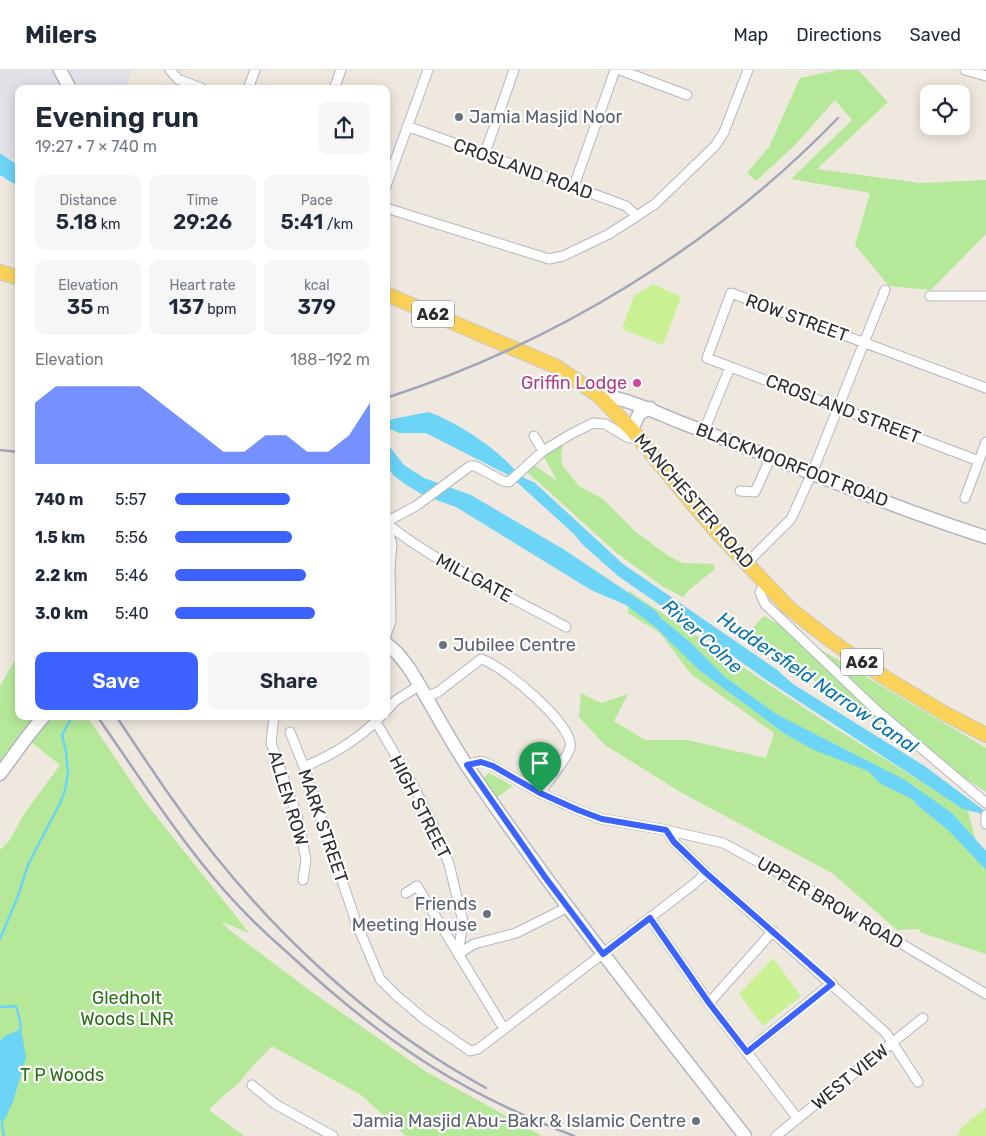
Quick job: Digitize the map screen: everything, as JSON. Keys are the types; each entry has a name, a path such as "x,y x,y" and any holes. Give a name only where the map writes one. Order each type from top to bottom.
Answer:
{"main road":[{"path":"0,272 15,277"},
{"name":"MANCHESTER ROAD","path":"390,296 555,366 598,395 635,433 687,497 789,608 830,640 914,696 986,735"}],"street":[{"path":"60,70 68,85"},
{"path":"170,70 178,79 194,85"},
{"path":"249,85 255,70"},
{"path":"335,85 341,70"},
{"path":"390,175 428,70"},
{"path":"484,156 514,70"},
{"path":"574,186 615,70"},
{"path":"620,70 687,95"},
{"path":"965,70 986,76"},
{"path":"390,209 473,237 550,259 563,256 609,234 654,204 715,146 724,132 746,71"},
{"name":"CROSLAND ROAD","path":"407,126 484,156 574,186 626,206 637,216"},
{"path":"747,564 791,520 812,473 885,290"},
{"name":"ROW STREET","path":"707,358 731,293 986,388"},
{"path":"930,296 986,296"},
{"name":"CROSLAND STREET","path":"707,358 979,460"},
{"path":"704,431 730,366"},
{"name":"BLACKMOORFOOT ROAD","path":"598,395 650,408 678,421 812,473 954,527 986,537"},
{"path":"390,521 422,502 472,466 507,482 543,451 571,434 593,424 605,424 629,438 635,433 639,414 650,408"},
{"path":"534,436 543,451"},
{"path":"965,498 986,442"},
{"path":"740,491 755,492 771,457"},
{"name":"MILLGATE","path":"390,526 426,552 566,627"},
{"path":"390,537 392,544 390,624"},
{"path":"764,583 760,592 765,604 875,709 986,803"},
{"path":"390,647 398,654 423,691 467,765 568,907 745,1136"},
{"path":"390,707 395,701 423,691 438,692 481,659 490,661 521,684 565,730 570,740 567,754 540,793"},
{"path":"0,774 41,720"},
{"name":"ALLEN ROW","path":"274,720 271,744 297,815 306,860 303,880"},
{"path":"304,767 332,754 352,741 377,720"},
{"name":"HIGH STREET","path":"379,720 436,831 449,864 463,922 458,954"},
{"name":"MARK STREET","path":"290,732 304,767 356,922 380,979 396,996 423,1018 470,1051 478,1049 504,1029"},
{"name":"UPPER BROW ROAD","path":"467,765 481,762 493,766 540,793 602,819 666,830 723,843 761,862 822,897 986,994"},
{"path":"666,830 674,842 706,873 886,1033 918,1082"},
{"path":"406,893 418,886 504,1029 706,873"},
{"path":"458,954 474,944 516,933 568,907"},
{"path":"650,918 709,1003 798,1119"},
{"path":"709,1003 773,931"},
{"path":"747,1052 832,984"},
{"name":"WEST VIEW","path":"776,1136 923,1018"},
{"path":"252,1085 275,1104 333,1136"}],"shaded area":[{"path":"0,70 130,70 128,85 15,85 15,161 0,152"}],"green space":[{"path":"838,70 858,70 888,102 817,169 920,183 986,180 986,234 931,290 889,286 855,245 870,193 791,179 852,120 835,100 795,145 756,181 747,173 769,147 800,78"},
{"path":"653,284 681,297 663,345 622,329 634,296"},
{"path":"564,444 561,452 562,465 579,486 603,499 636,532 667,555 682,563 714,564 714,570 683,597 662,586 618,554 526,471 534,465 557,481 543,455"},
{"path":"629,591 827,723 968,811 983,869 986,867 986,954 919,932 921,929 897,930 832,873 682,793 605,745 579,717 581,693 601,703 628,694 614,721 645,740 687,740 766,758 774,733 691,674 660,633 628,613"},
{"path":"764,616 986,748 986,792 746,636"},
{"path":"15,660 15,720 35,720 0,763 0,686"},
{"name":"Gledholt Woods LNR","path":"50,720 90,720 145,802 250,934 221,921 228,929 312,992 425,1071 542,1136 406,1136 361,1095 272,1046 237,1085 209,1110 244,1136 0,1136 0,850 9,841 24,814 60,765 31,742"},
{"path":"489,773 513,786 496,798 482,779"},
{"path":"773,958 801,996 763,1026 739,994"},
{"path":"986,1108 986,1136 957,1136 963,1126"}],"water":[{"path":"0,153 15,163 15,184 0,175"},
{"path":"428,412 457,425 488,445 521,476 534,482 623,564 776,669 793,684 926,767 986,812 986,817 963,809 765,679 618,576 510,476 426,433 399,433 390,430 390,420"},
{"path":"390,447 404,465 424,478 471,495 563,549 656,611 662,619 690,642 725,677 776,714 905,780 952,813 986,851 986,870 948,830 912,799 881,784 868,771 814,750 785,734 699,670 654,626 626,605 591,590 456,507 423,495 394,476 390,470"},
{"path":"21,1029 26,1057 13,1102 2,1125 0,1118 0,1041 5,1036"}],"waterway":[{"path":"0,939 18,896 28,865 65,790 68,774 62,735 70,721"},
{"path":"0,1007 16,1006 21,1029"},
{"path":"2,1125 4,1136"}],"railway":[{"path":"390,397 449,375 511,349 571,319 630,285 686,248 739,208 790,164 838,118"},
{"path":"0,450 15,452"},
{"path":"100,720 174,827 224,890 264,931 323,984 393,1041 448,1076 501,1104 574,1136"},
{"path":"119,720 199,836 236,881 287,937 344,989 403,1036 486,1088"}],"place":[{"name":"Jamia Masjid Noor","path":"459,117"},
{"name":"Griffin Lodge","path":"637,383"},
{"name":"Jubilee Centre","path":"443,645"},
{"name":"Friends Meeting House","path":"487,914"},
{"name":"Jamia Masjid Abu-Bakr & Islamic Centre","path":"696,1121"}],"route":[{"path":"481,762 493,766 540,793 602,819 666,830 674,842 706,873 832,984 747,1052 709,1003 650,918 603,954 545,877 467,765 481,762"}],"water label":[{"name":"River Colne","path":"703,636"},
{"name":"Huddersfield Narrow Canal","path":"818,682"}],"park label":[{"name":"T P Woods","path":"62,1075"}]}
